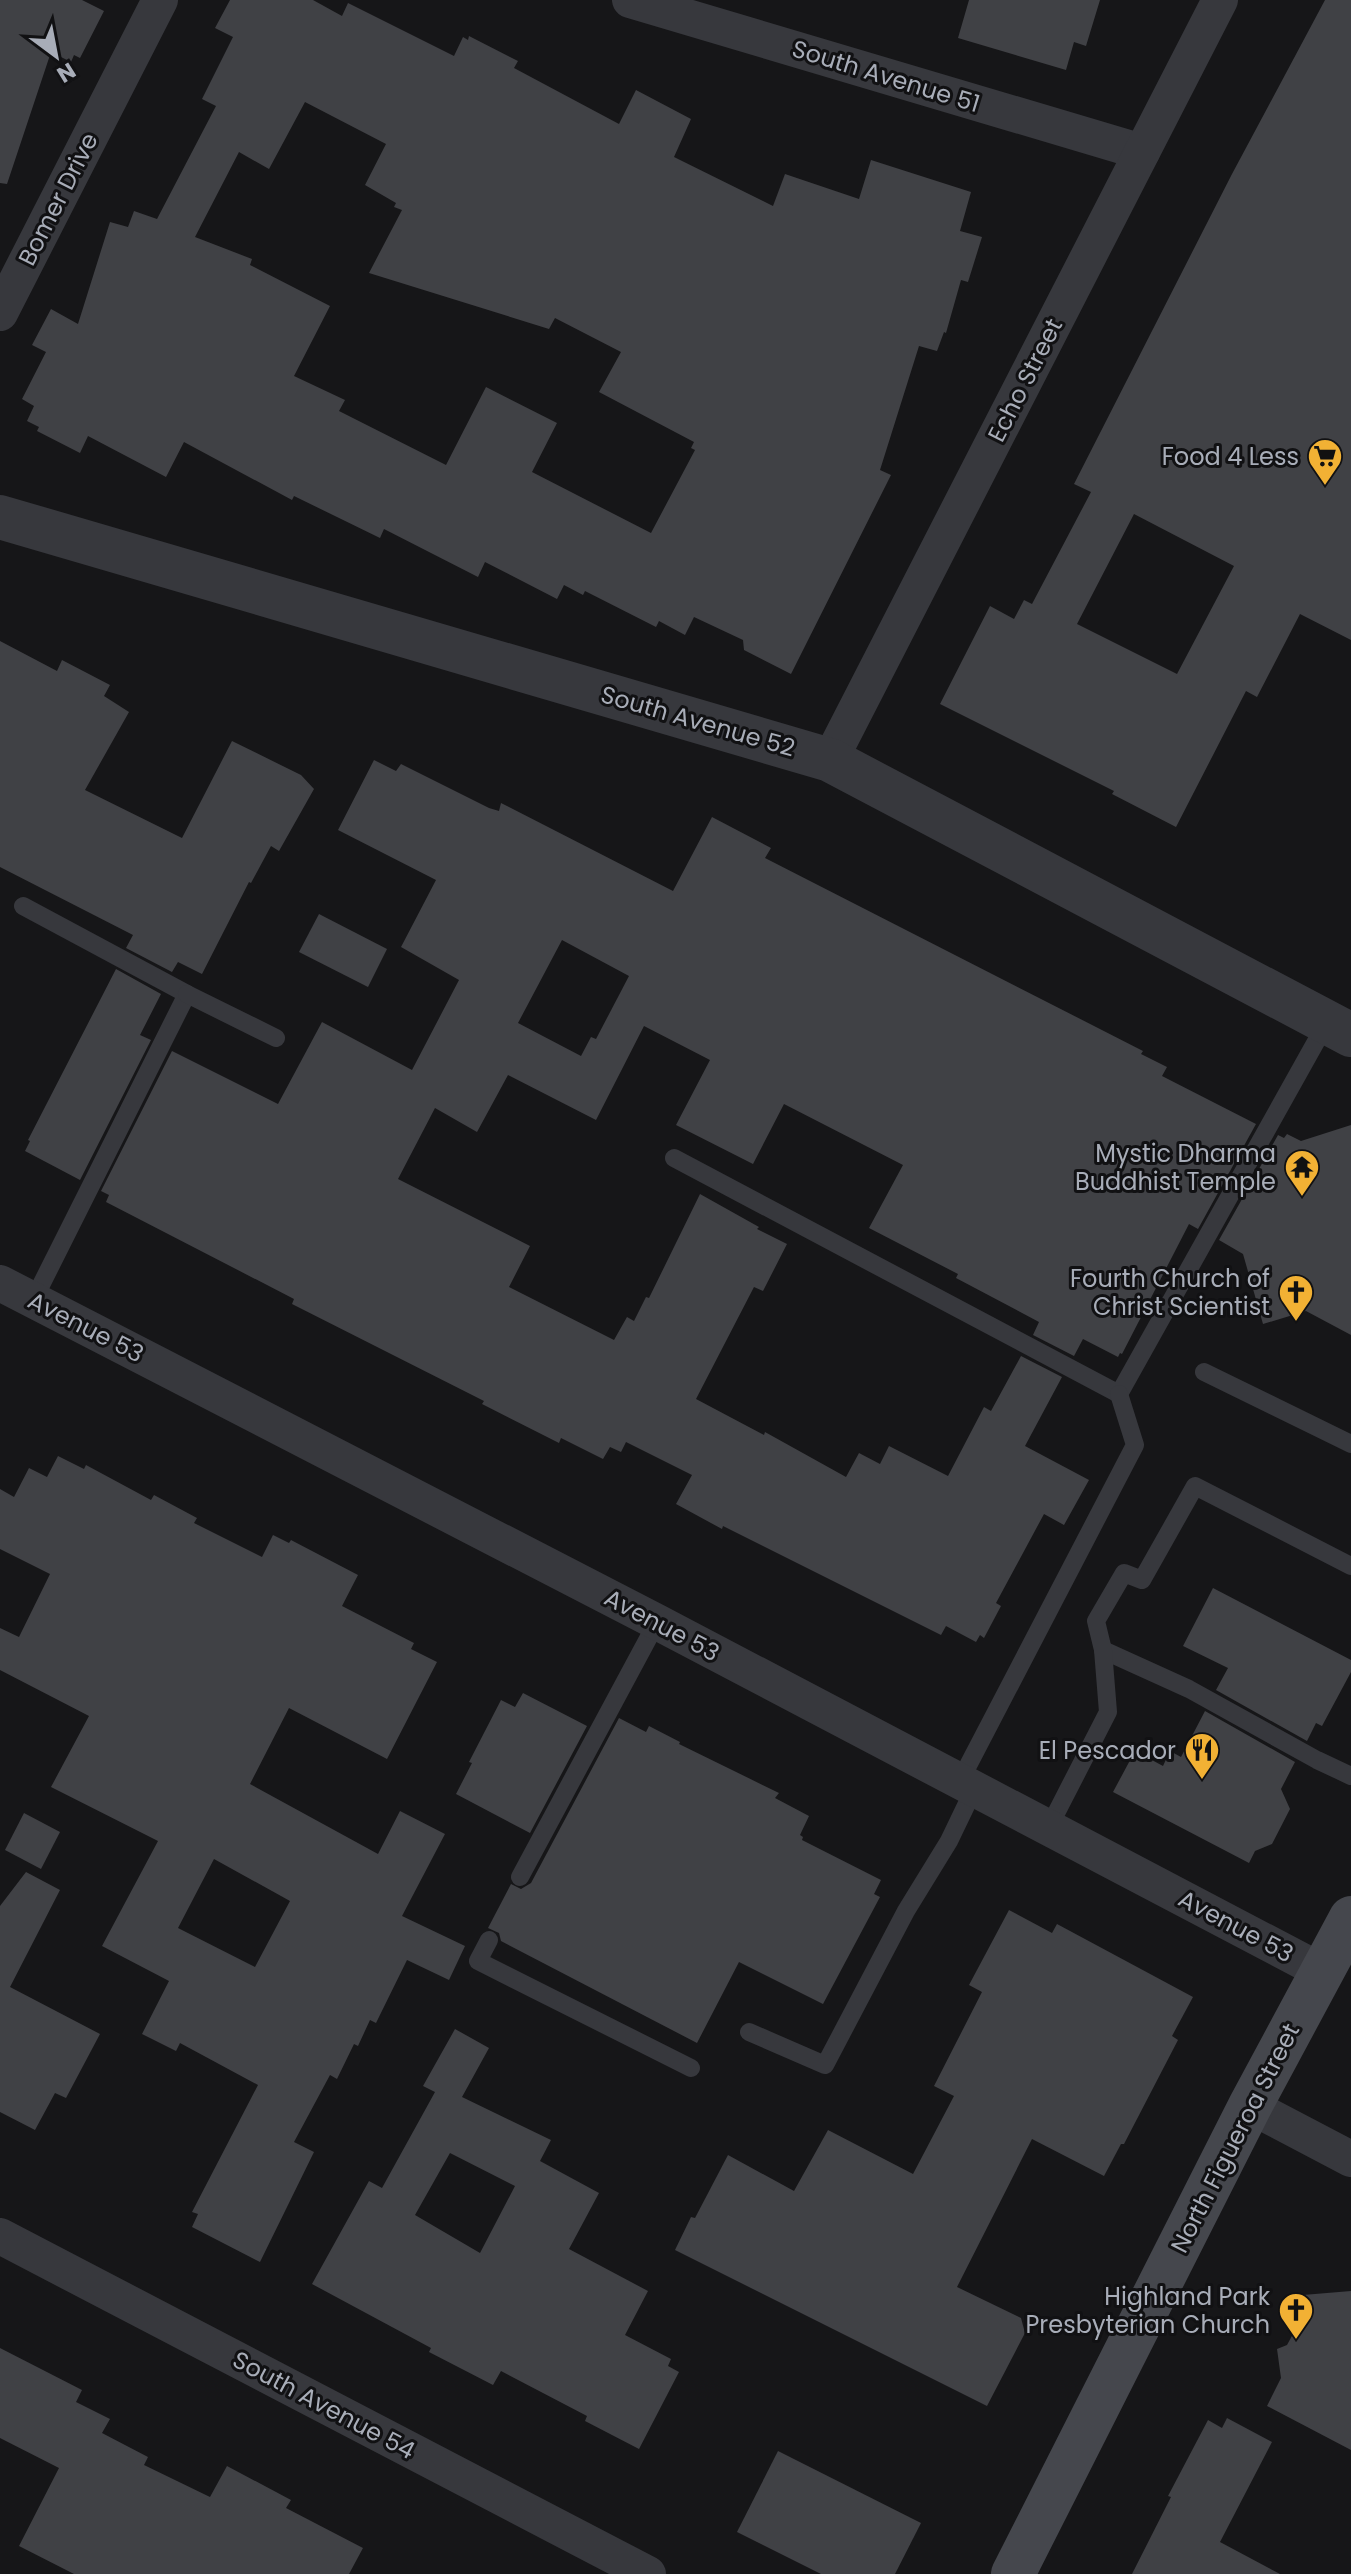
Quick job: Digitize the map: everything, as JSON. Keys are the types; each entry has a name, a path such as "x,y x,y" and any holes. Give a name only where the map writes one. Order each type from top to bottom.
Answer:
{"main road":[{"name":"North Figueroa Street","path":"1013,2574 1250,2106 1351,1918"}],"street":[{"name":"Bomer Drive","path":"0,313 160,0"},
{"name":"South Avenue 51","path":"630,0 1142,152"},
{"name":"Echo Street","path":"830,760 1220,0"},
{"name":"South Avenue 52","path":"0,517 830,760 1339,1028"},
{"name":"Avenue 53","path":"0,1283 657,1622 1321,1971"},
{"path":"1250,2106 1351,2159"},
{"name":"South Avenue 54","path":"0,2236 648,2574"}],"lane":[{"path":"23,906 276,1038"},
{"path":"34,1299 187,994"},
{"path":"1119,1394 1339,1028"},
{"path":"674,1158 1119,1394 1135,1445 967,1785 949,1841 906,1911 825,2065 749,2032"},
{"path":"1204,1372 1351,1444"},
{"path":"1049,1827 1108,1712 1103,1650 1096,1621 1124,1573 1142,1580 1195,1486 1351,1566"},
{"path":"520,1877 657,1622"},
{"path":"1103,1650 1189,1689 1351,1776"},
{"path":"489,1940 478,1961 691,2068"}],"building":[{"path":"0,0 82,0 104,11 80,58 74,55 71,62 51,52 7,184 0,183"},
{"path":"230,0 313,0 342,16 348,3 454,56 463,37 468,40 469,36 518,61 514,68 619,124 636,90 691,119 674,157 773,206 785,174 859,199 871,160 971,192 960,231 982,237 968,282 961,280 946,333 937,351 919,346 880,470 891,475 791,674 744,650 743,640 694,617 685,635 659,621 656,627 585,591 583,595 564,585 557,599 485,562 478,577 384,529 380,538 294,496 292,500 184,442 166,477 88,436 80,453 37,431 39,427 27,421 34,406 22,399 46,352 32,345 51,309 78,324 110,222 128,227 134,211 157,219 216,106 202,99 233,37 215,28","holes":["305,102 386,144 365,185 396,203 394,207 402,210 369,273 549,329 555,318 621,352 599,392 694,442 691,448 695,450 651,533 532,472 557,423 486,387 446,465 339,411 345,400 294,376 330,306 250,265 252,259 195,237 239,152 269,169"]},
{"path":"969,0 1100,0 1086,46 1074,42 1066,70 958,38"},
{"path":"1325,0 1351,0 1351,640 1300,614 1257,697 1246,691 1176,827 1112,794 1114,791 940,704 990,606 1014,619 1024,600 1032,604 1091,492 1074,484 1232,174","holes":["1134,514 1234,566 1177,674 1077,624"]},
{"path":"0,641 57,671 62,660 110,685 104,696 129,712 85,790 182,838 232,741 301,775 314,789 279,851 271,846 249,882 202,974 178,962 172,972 126,948 133,935 0,867"},
{"path":"374,760 396,771 401,764 489,808 499,811 501,803 673,891 712,817 771,848 765,858 1143,1051 1141,1054 1167,1067 1162,1076 1256,1124 1198,1229 1189,1224 1118,1357 1083,1339 1074,1356 1033,1335 1039,1322 956,1278 958,1274 869,1228 903,1165 784,1104 753,1164 676,1125 710,1060 644,1026 596,1120 508,1075 477,1132 435,1108 398,1179 530,1246 509,1287 614,1340 627,1317 634,1321 646,1297 649,1298 700,1194 787,1244 763,1291 754,1287 696,1399 764,1435 765,1432 846,1477 859,1453 880,1464 889,1446 948,1476 984,1407 991,1411 1021,1356 1062,1377 1025,1446 1089,1480 1064,1525 1044,1514 996,1603 1001,1606 984,1638 980,1635 976,1642 946,1626 941,1635 723,1526 722,1529 676,1504 692,1475 626,1442 621,1452 610,1447 603,1459 561,1438 559,1443 482,1404 484,1401 292,1304 294,1299 106,1202 109,1195 101,1191 172,1051 278,1104 322,1022 412,1070 459,980 401,947 436,880 338,830","holes":["562,940 629,976 596,1039 591,1037 581,1056 518,1023"]},
{"path":"319,914 387,949 368,987 299,952"},
{"path":"116,969 161,994 140,1035 151,1040 80,1180 25,1151"},
{"name":"Mystic Dharma Buddhist Temple","path":"1351,1125 1351,1335 1306,1311 1263,1324 1243,1254 1219,1240 1278,1135 1284,1138 1287,1134 1301,1141"},
{"path":"58,1456 84,1469 86,1465 151,1500 154,1495 197,1518 194,1523 262,1557 273,1535 289,1543 291,1540 358,1575 342,1606 414,1643 411,1649 437,1662 387,1759 289,1708 250,1784 378,1854 400,1811 445,1834 402,1916 465,1946 449,1980 407,1960 376,2023 370,2020 337,2079 330,2075 294,2142 314,2152 260,2262 192,2227 198,2214 192,2212 258,2085 180,2043 176,2051 142,2034 169,1981 102,1946 158,1841 51,1787 89,1716 0,1670 0,1628 19,1637 50,1574 0,1549 0,1489 14,1497 29,1468 47,1477","holes":["214,1859 290,1901 255,1967 178,1928"]},
{"path":"1213,1588 1351,1660 1351,1672 1322,1726 1316,1723 1307,1741 1216,1690 1228,1668 1183,1646"},
{"path":"523,1693 587,1726 530,1833 456,1794 501,1700 515,1707"},
{"name":"El Pescador","path":"1205,1711 1295,1762 1281,1789 1290,1809 1272,1844 1255,1851 1249,1863 1113,1792 1135,1751 1163,1766 1170,1751 1181,1757"},
{"path":"619,1718 646,1732 649,1726 779,1793 775,1798 809,1816 800,1835 802,1840 881,1880 874,1894 880,1897 823,2004 739,1962 697,2043 501,1941 499,1933 488,1928 511,1884 521,1889 531,1883"},
{"path":"24,1813 60,1832 41,1869 5,1850"},
{"path":"26,1872 60,1890 10,1987 100,2034 66,2098 55,2093 35,2130 0,2112 0,1906"},
{"path":"1009,1910 1052,1933 1057,1924 1193,1997 1172,2036 1178,2040 1104,2176 1032,2139 957,2287 1021,2318 1025,2333 987,2406 675,2250 728,2155 794,2191 828,2130 913,2174 954,2096 934,2086 982,1992 969,1985"},
{"path":"455,2029 489,2048 462,2097 551,2140 540,2161 599,2193 569,2249 648,2291 625,2335 671,2359 668,2366 679,2372 639,2449 585,2421 587,2416 501,2371 493,2385 312,2284 369,2181 382,2188 435,2092 423,2086","holes":["450,2153 515,2186 480,2253 415,2215"]},
{"path":"1351,2291 1351,2450 1267,2406 1281,2378 1277,2349 1287,2345 1306,2310 1303,2295"},
{"path":"0,2348 82,2390 76,2402 110,2419 102,2433 148,2457 144,2465 210,2497 227,2466 291,2500 286,2508 363,2548 349,2574 74,2574 19,2546 59,2468 0,2438"},
{"path":"1227,2418 1272,2442 1220,2542 1280,2574 1132,2574 1208,2420 1222,2428"},
{"path":"778,2451 921,2523 895,2574 821,2574 737,2532"}],"place":[{"name":"Food 4 Less","path":"1325,487"},
{"name":"Mystic Dharma Buddhist Temple","path":"1302,1198"},
{"name":"Fourth Church of Christ Scientist","path":"1296,1323"},
{"name":"El Pescador","path":"1202,1781"},
{"name":"Highland Park Presbyterian Church","path":"1296,2341"}]}
